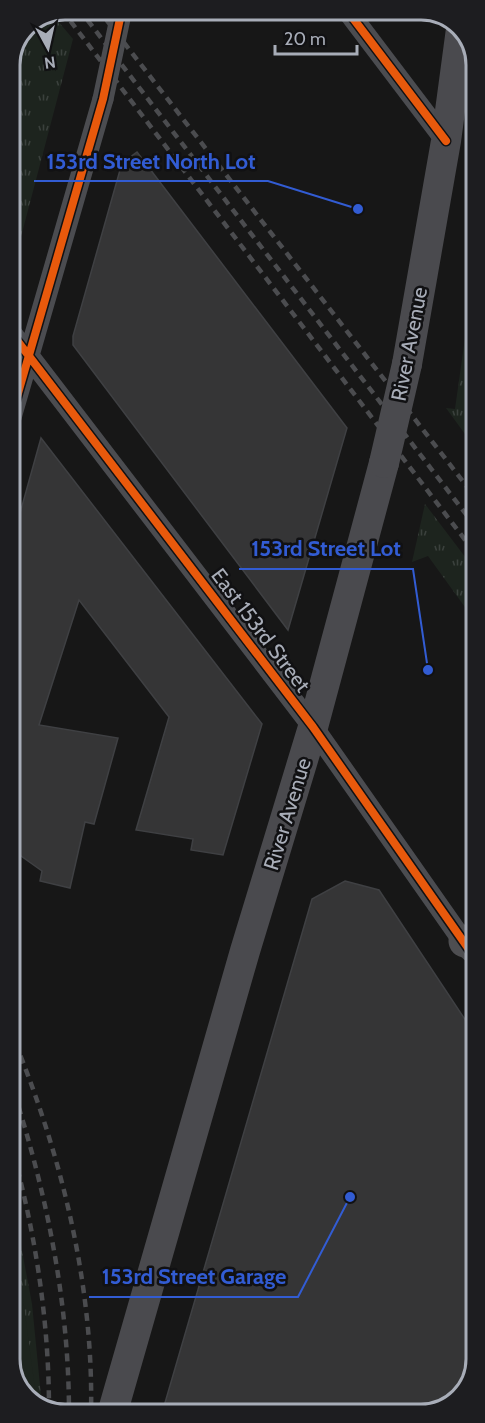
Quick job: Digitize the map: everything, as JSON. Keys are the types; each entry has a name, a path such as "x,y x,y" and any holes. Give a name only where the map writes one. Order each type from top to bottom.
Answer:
{"main road":[{"name":"River Avenue","path":"115,1403 245,951 313,727 384,463 407,364 446,141 459,42"}],"street":[{"path":"20,384 103,99 120,20"},
{"path":"354,20 446,141"},
{"name":"East 153rd Street","path":"20,344 313,727 466,939"}],"green space":[{"path":"55,20 73,39 20,241 20,55 27,39 39,27"},
{"path":"466,331 466,435 446,408 455,409"},
{"path":"425,504 466,558 466,609 428,556 412,562"},
{"path":"20,1240 32,1304 41,1397 25,1381 21,1370"},
{"path":"20,1276 35,1392 25,1381 21,1370"}],"building":[{"path":"137,152 347,428 288,630 73,345 73,336 122,163"},
{"path":"41,438 262,724 223,855 191,850 193,839 136,830 169,717 79,600 39,725 118,738 94,824 85,822 70,888 40,881 42,871 20,855 20,513"},
{"path":"345,881 379,890 466,1021 465,1368 460,1381 446,1396 421,1404 165,1403 312,899"}],"railway":[{"path":"70,20 466,541"},
{"path":"87,20 466,514"},
{"path":"106,20 466,485"},
{"path":"20,1055 58,1169 80,1266 87,1315 91,1403"},
{"path":"20,1112 53,1245 65,1329 69,1403"},
{"path":"20,1179 39,1274 49,1401"}],"cycle path":[{"path":"20,386 103,99 120,20"},
{"path":"354,20 446,141"},
{"path":"20,344 313,727 466,945"}],"place":[{"name":"153rd Street North Lot","path":"358,209"},
{"name":"153rd Street Lot","path":"428,670"},
{"name":"153rd Street Garage","path":"350,1197"}]}
